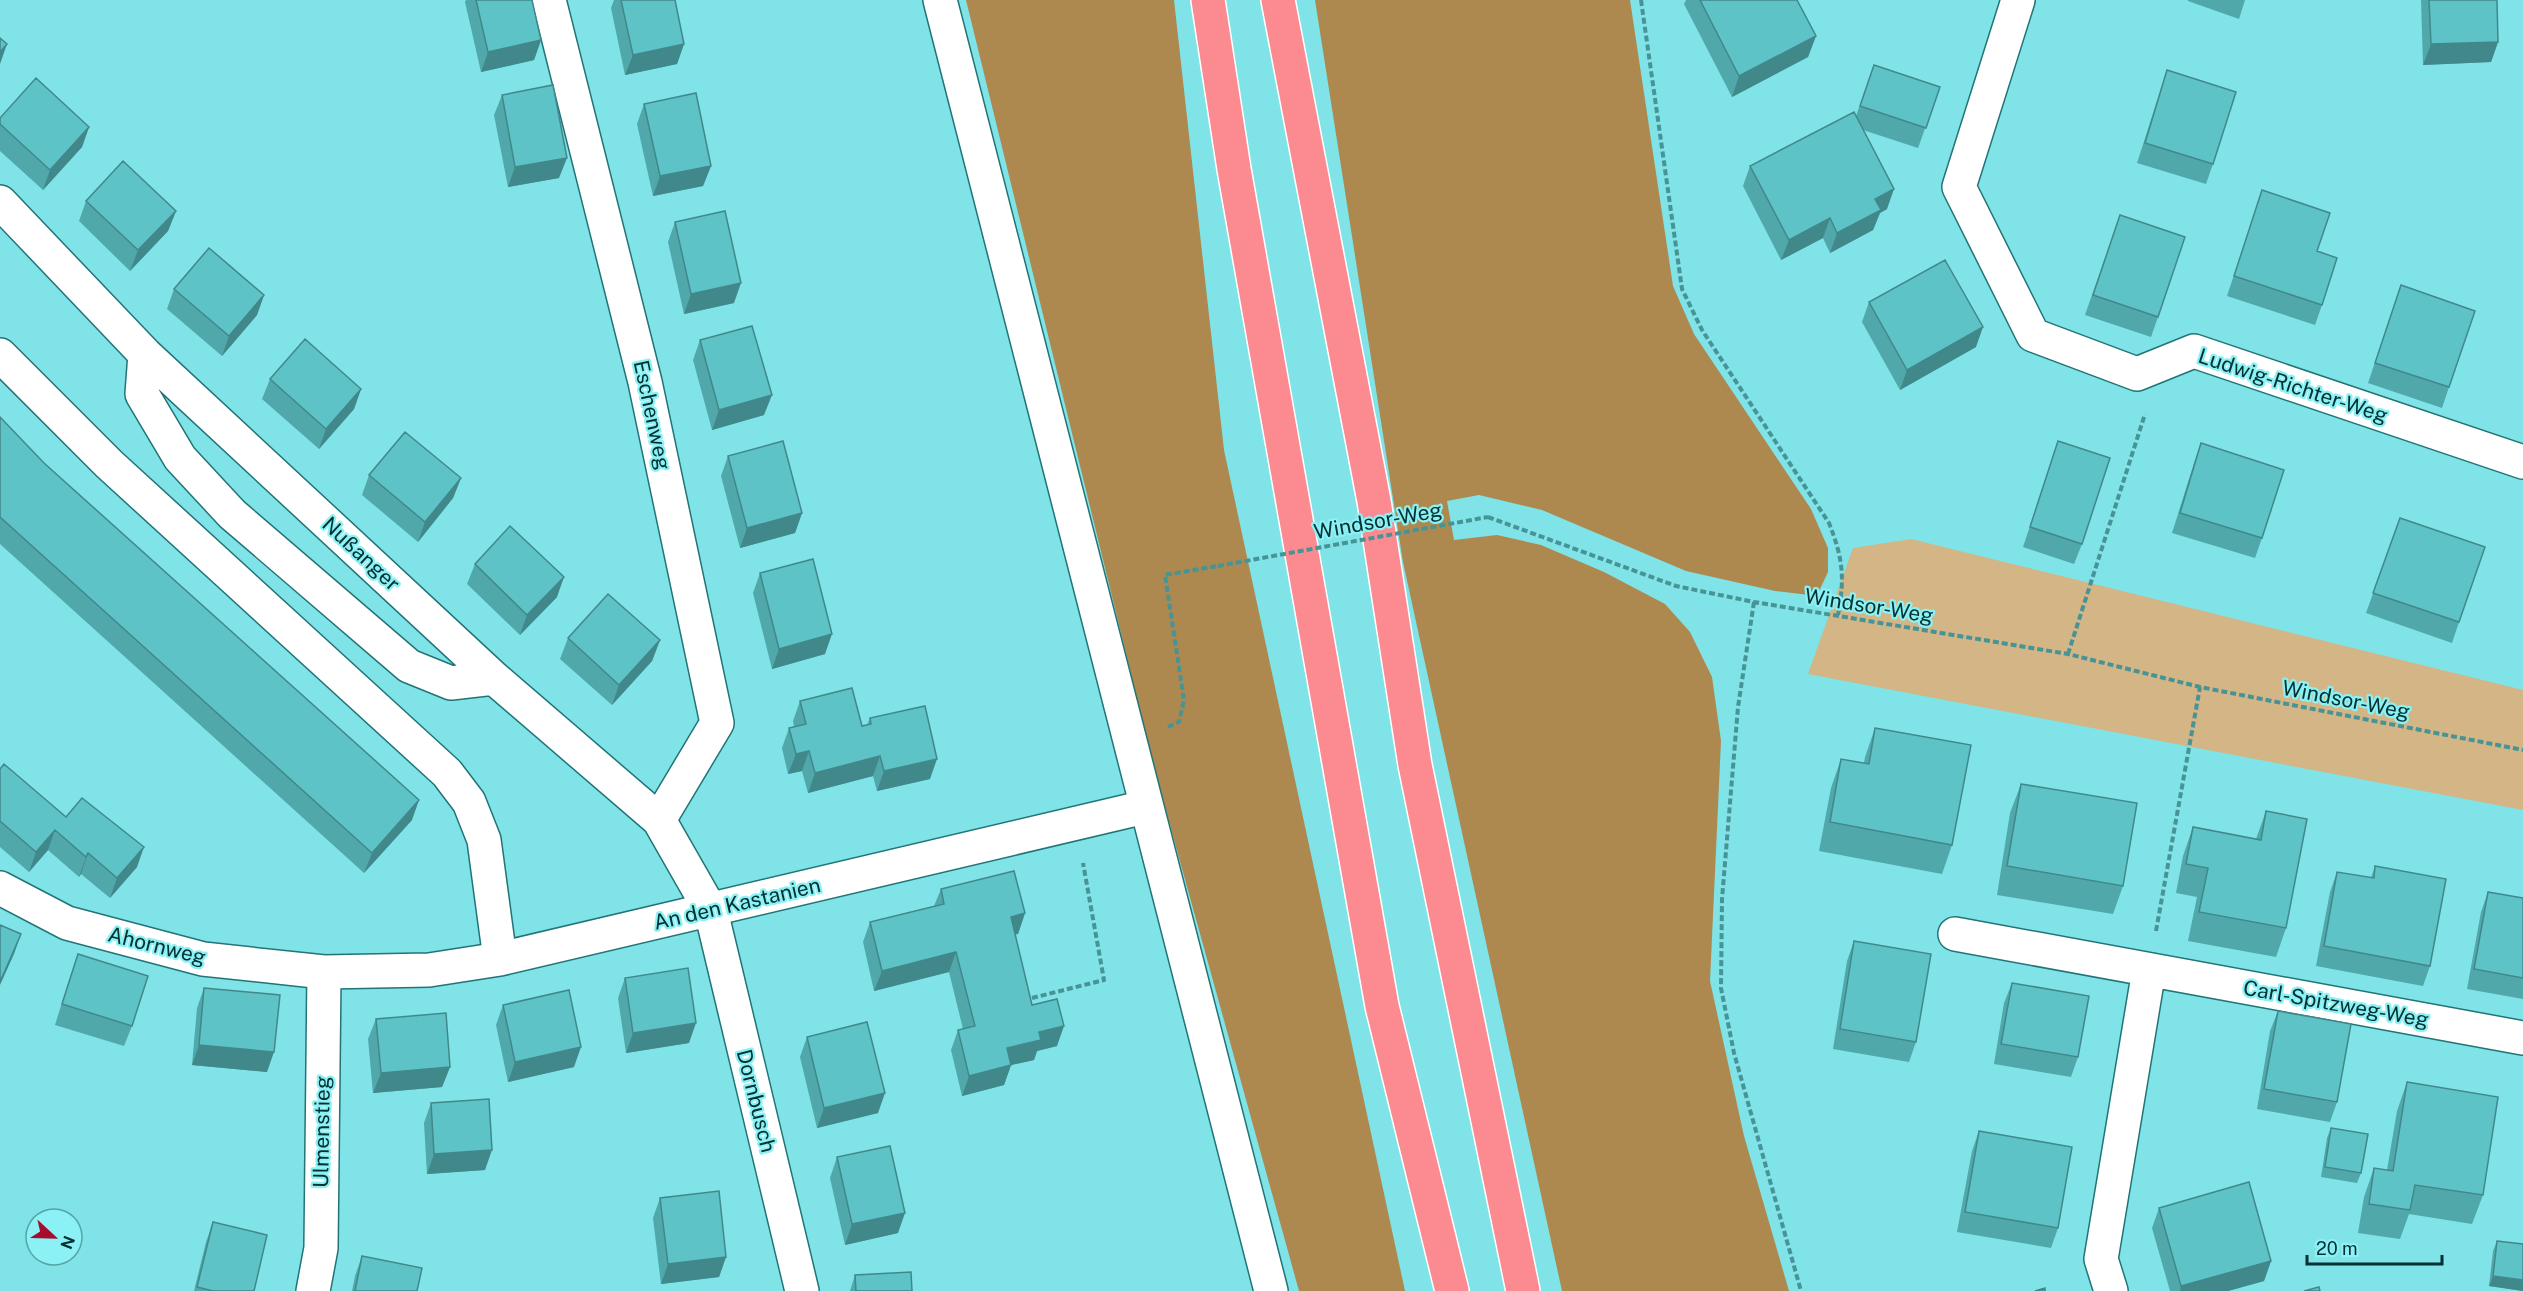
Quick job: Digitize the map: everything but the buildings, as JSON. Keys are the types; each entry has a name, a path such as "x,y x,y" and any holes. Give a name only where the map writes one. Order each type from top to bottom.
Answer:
{"highway":[{"path":"1208,0 1234,169 1382,1006 1452,1291"},
{"path":"1278,0 1374,501 1415,765 1523,1291"}],"street":[{"name":"Eschenweg","path":"549,0 645,382 717,723 659,820"},
{"path":"940,0 1145,807 1271,1291"},
{"name":"Ludwig-Richter-Weg","path":"2018,0 1959,187 2033,335 2137,375 2194,351 2523,462"},
{"name":"Nußanger","path":"0,202 145,354 494,678 659,820 711,910"},
{"path":"145,354 142,394 180,458 232,514 409,666 451,683 494,678"},
{"path":"0,355 109,464 447,772 469,802 484,840 500,959"},
{"name":"An den Kastanien","path":"324,972 429,970 500,959 1145,807"},
{"name":"Ahornweg","path":"0,888 67,923 203,959 324,972"},
{"name":"Dornbusch","path":"711,910 802,1291"},
{"name":"Carl-Spitzweg-Weg","path":"1955,934 2523,1038"},
{"path":"2111,1291 2101,1259 2149,970"},
{"name":"Ulmenstieg","path":"313,1291 321,1248 324,972"}],"path":[{"path":"1641,0 1682,289 1702,330 1829,523 1839,548 1844,584 1838,615"},
{"path":"2068,654 2161,364"},
{"name":"Windsor-Weg","path":"1218,566 1488,517 1676,586 1754,602 2068,654 2200,687 2523,750"},
{"path":"1754,602 1738,707 1722,898 1721,988 1734,1053 1801,1291"},
{"path":"2149,970 2200,687"},
{"path":"1032,998 1104,980 1075,824"}],"shaded area":[{"path":"966,0 1174,0 1224,450 1405,1291 1299,1291 1153,764"},
{"path":"1315,0 1630,0 1673,286 1694,334 1811,509 1828,548 1828,572 1820,589 1809,595 1775,591 1686,571 1542,510 1479,495 1447,501 1454,540 1497,535 1541,545 1604,572 1665,604 1690,632 1712,677 1721,741 1710,981 1744,1136 1789,1291 1562,1291 1403,562"},
{"path":"1911,539 2523,690 2523,810 1808,674 1853,548"}]}
